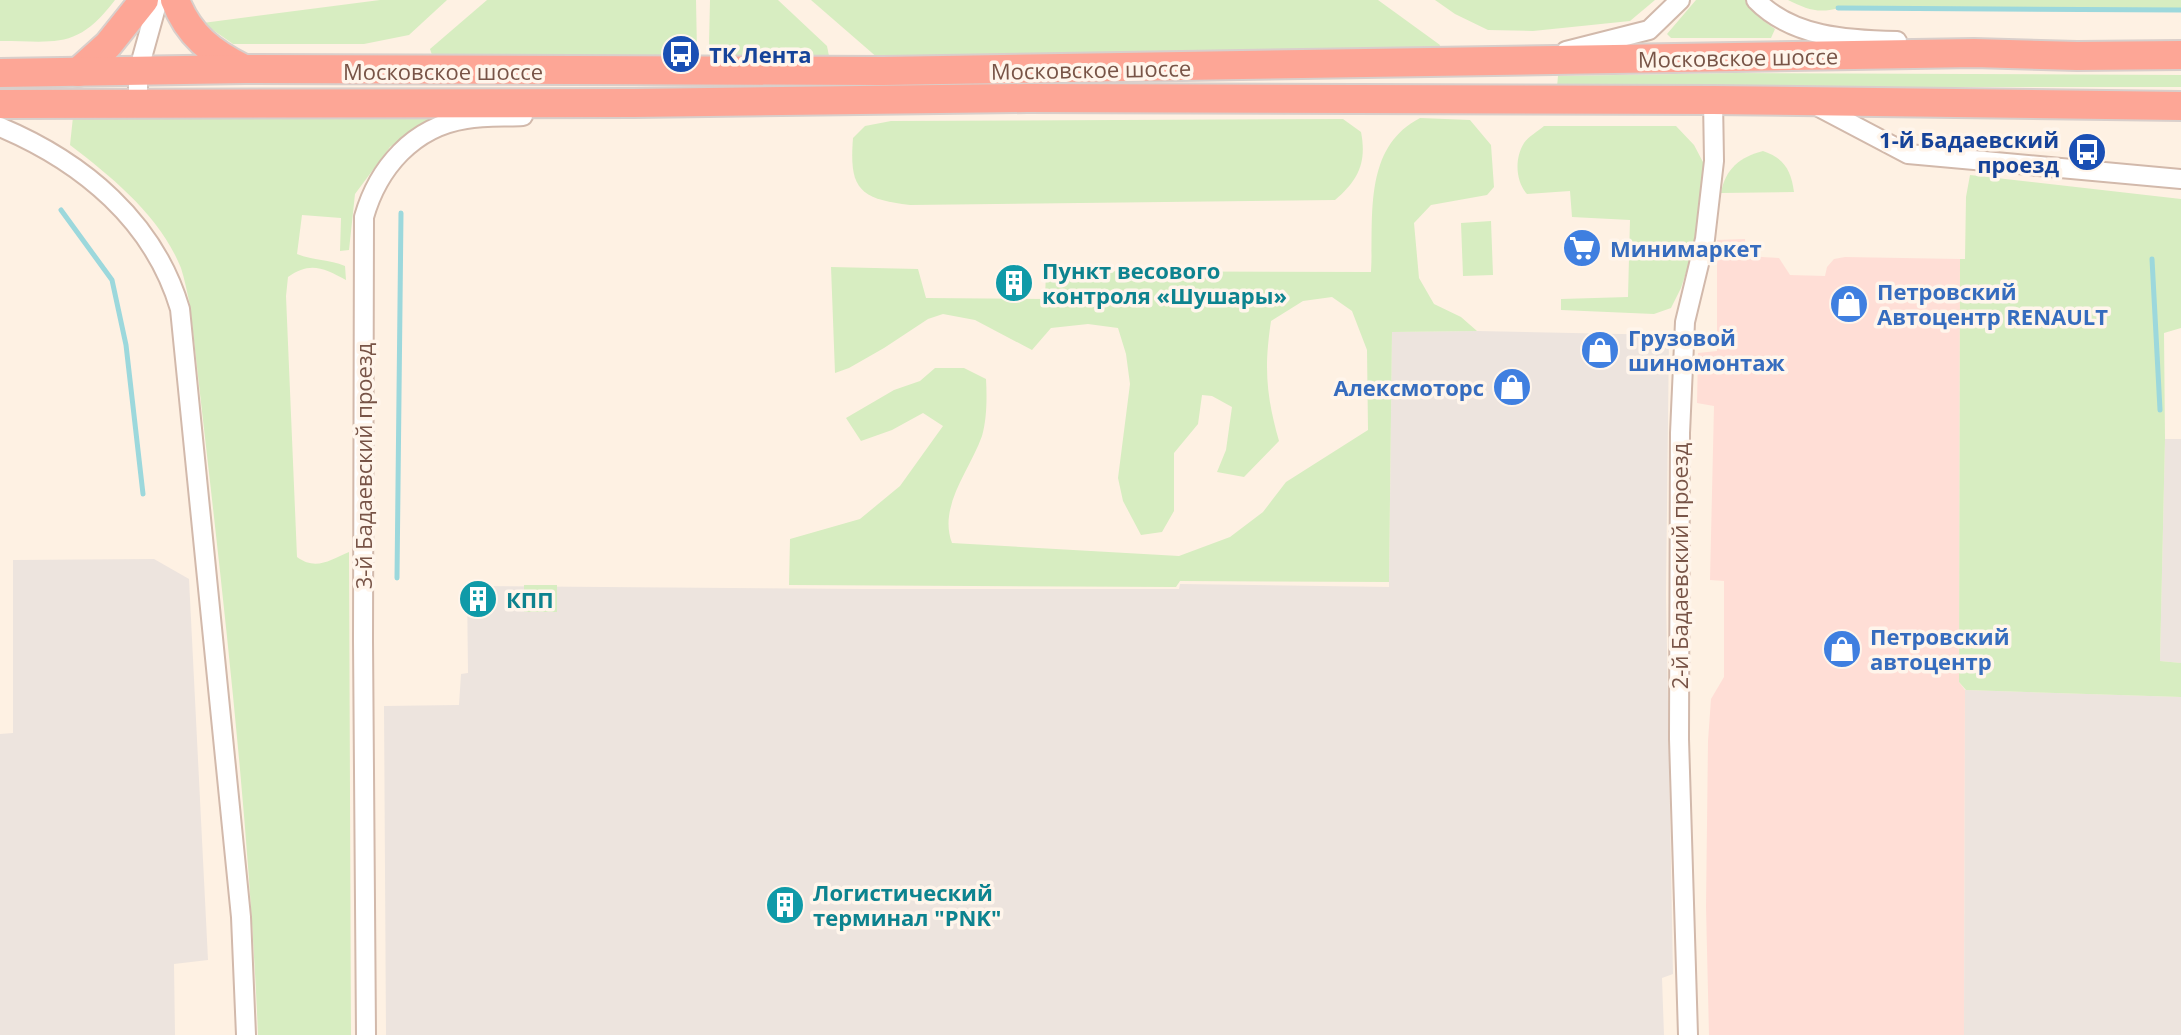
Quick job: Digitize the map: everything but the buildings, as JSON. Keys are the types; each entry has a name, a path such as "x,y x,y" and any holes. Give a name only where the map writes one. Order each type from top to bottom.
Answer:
{"highway":[{"path":"78,72 108,45 144,0"},
{"path":"175,0 184,21 215,54 245,69"},
{"name":"Московское шоссе","path":"0,73 245,69 883,71 1974,53 2181,55"},
{"name":"Московское шоссе","path":"0,104 634,103 1012,98 1713,100 2181,106"}],"street":[{"path":"138,104 138,72 158,0"},
{"path":"1551,61 1568,50 1649,30 1680,0"},
{"path":"1756,0 1768,12 1791,25 1830,36 1927,42 1974,53"},
{"name":"2-й Бадаевский проезд","path":"1688,1035 1679,739 1680,433 1685,322 1705,239 1714,161 1713,100"},
{"path":"1809,102 1908,154 2181,179"},
{"name":"3-й Бадаевский проезд","path":"366,1035 362,246 364,217 370,195 398,154 443,124 467,119 557,115 634,103"},
{"path":"0,127 39,143 110,197 154,248 171,279 180,309 240,901 246,1035"}],"shaded area":[{"name":"Петровский автоцентр","path":"1745,239 1746,256 1779,258 1790,275 1825,276 1827,267 1834,259 1845,257 1960,259 1959,682 1965,690 1964,1035 1709,1035 1706,907 1708,741 1711,699 1724,677 1724,581 1710,580 1714,406 1697,403 1698,353 1717,351 1717,240"},
{"path":"1392,332 1669,335 1666,594 1673,974 1662,978 1664,1035 386,1035 384,706 459,705 461,674 468,673 467,586 1179,589 1180,584 1389,587"},
{"path":"2165,439 2181,439 2181,663 2160,661"},
{"path":"154,559 189,579 208,960 174,964 175,1035 0,1035 0,734 13,733 13,560"},
{"path":"1965,690 2181,697 2181,1035 1964,1035"}],"green space":[{"path":"0,0 115,0 89,28 77,35 37,42 0,41"},
{"path":"380,0 447,0 409,35 364,44 233,44 203,23"},
{"path":"487,0 696,0 697,52 688,64 433,58 430,49"},
{"path":"710,0 778,0 827,46 829,56 823,61 728,58 713,52 709,45"},
{"path":"811,0 1378,0 1440,45 1438,51 879,59"},
{"path":"1435,0 1655,0 1630,21 1533,31 1488,30"},
{"path":"1696,0 1746,0 1761,19 1775,29 1771,38 1671,38 1667,34"},
{"path":"1788,0 2181,0 2181,10 1819,10"},
{"path":"1736,73 2181,75 2181,87 1557,87 1558,76"},
{"path":"429,116 429,121 390,147 355,194 349,250 340,251 341,218 302,215 297,254 345,266 346,280 317,268 303,269 288,277 286,296 297,557 317,564 349,552 351,1035 258,1035 239,761 190,305 181,268 161,231 134,199 70,145 73,117"},
{"path":"1420,118 1470,120 1491,145 1494,187 1487,195 1431,205 1414,223 1419,278 1434,304 1461,317 1477,331 1392,332 1389,582 1180,581 1176,587 789,585 790,539 860,519 900,486 943,426 923,413 892,430 861,441 846,418 894,390 920,381 935,368 964,368 986,379 982,436 957,488 949,515 952,543 1179,556 1230,537 1263,512 1286,482 1368,430 1367,350 1352,311 1332,297 1303,301 1271,321 1268,381 1279,441 1244,477 1217,472 1226,450 1232,407 1212,396 1202,395 1198,424 1174,453 1174,511 1162,532 1141,535 1123,501 1118,478 1130,384 1118,328 1088,324 1051,328 1032,350 975,320 943,314 928,319 884,348 835,373 831,267 918,269 926,298 1045,299 1046,271 1371,272 1373,207 1380,166 1388,147 1401,131"},
{"path":"1343,119 1361,132 1363,153 1355,178 1335,200 910,205 868,195 856,180 853,169 853,138 865,126 891,121"},
{"path":"1544,126 1676,126 1694,145 1704,164 1697,239 1671,308 1654,314 1561,310 1561,299 1628,297 1630,220 1572,217 1570,191 1527,194 1519,177 1519,156 1526,141"},
{"path":"1763,151 1785,166 1794,192 1721,193 1726,177 1735,165"},
{"path":"1970,175 2181,199 2181,328 2164,333 2160,661 2181,663 2181,697 1966,690 1959,682 1960,259 1965,259 1966,197"},
{"path":"1491,221 1493,275 1463,276 1461,223"},
{"path":"524,585 557,585 557,612 524,612"}],"waterway":[{"path":"1838,8 2181,10"},
{"path":"61,210 112,280 126,345 143,494"},
{"path":"397,578 401,213"},
{"path":"2152,259 2160,410"}],"place":[{"name":"ТК Лента","path":"681,54"},
{"name":"1-й Бадаевский проезд","path":"2087,152"},
{"name":"Минимаркет","path":"1582,248"},
{"name":"Пункт весового контроля «Шушары»","path":"1014,283"},
{"name":"Петровский Автоцентр RENAULT","path":"1849,304"},
{"name":"Грузовой шиномонтаж","path":"1600,350"},
{"name":"Алексмоторс","path":"1512,387"},
{"name":"КПП","path":"478,599"},
{"name":"Петровский автоцентр","path":"1842,649"},
{"name":"Логистический терминал \"PNK\"","path":"785,905"}]}
